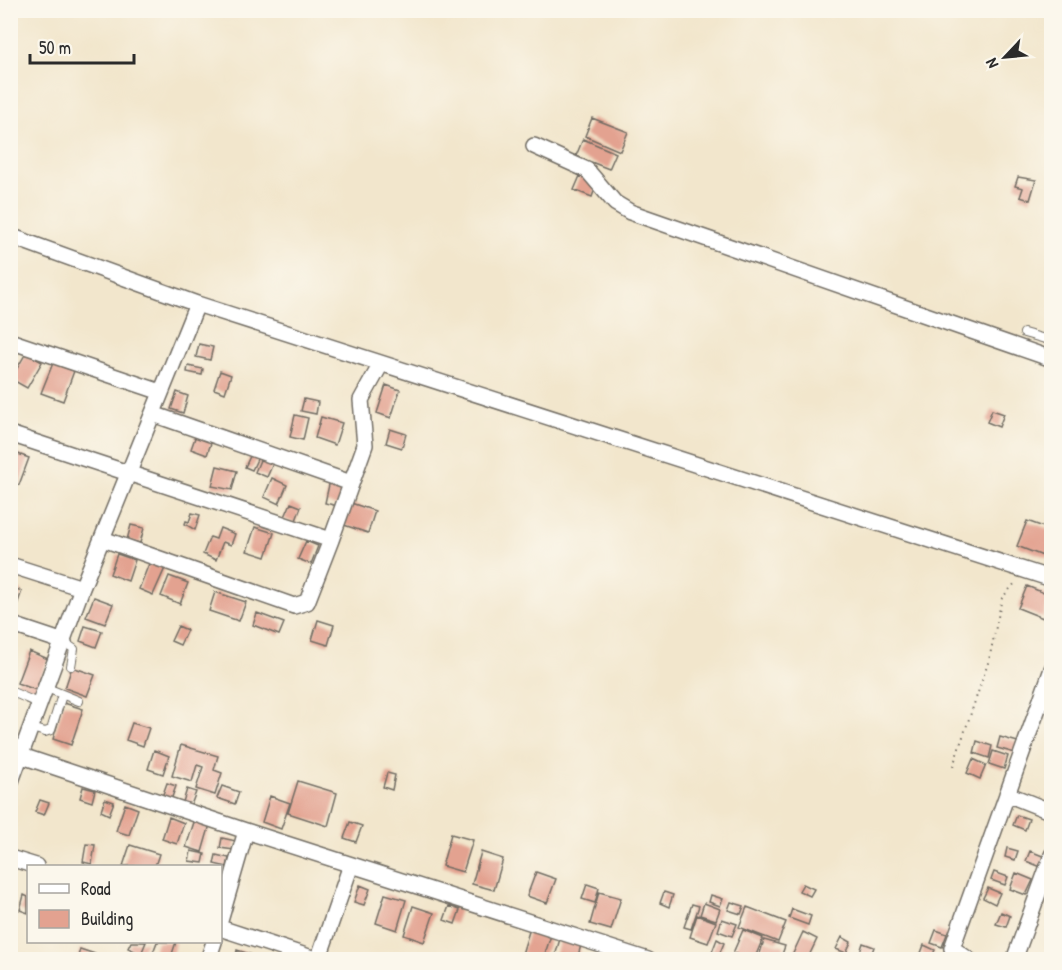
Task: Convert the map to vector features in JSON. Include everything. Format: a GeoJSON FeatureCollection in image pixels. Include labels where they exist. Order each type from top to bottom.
{"type":"FeatureCollection","features":[{"type":"Feature","properties":{"kind":"street"},"geometry":{"type":"LineString","coordinates":[[534,146],[587,170],[615,203],[630,212],[1052,359]]}},
{"type":"Feature","properties":{"kind":"street"},"geometry":{"type":"LineString","coordinates":[[10,237],[197,304],[1052,579]]}},
{"type":"Feature","properties":{"kind":"street"},"geometry":{"type":"LineString","coordinates":[[10,784],[16,754],[32,729],[82,588],[197,304]]}},
{"type":"Feature","properties":{"kind":"street"},"geometry":{"type":"LineString","coordinates":[[10,341],[162,392]]}},
{"type":"Feature","properties":{"kind":"street"},"geometry":{"type":"LineString","coordinates":[[103,539],[294,606],[307,602],[365,445],[359,406],[381,364]]}},
{"type":"Feature","properties":{"kind":"street"},"geometry":{"type":"LineString","coordinates":[[153,414],[351,483]]}},
{"type":"Feature","properties":{"kind":"street"},"geometry":{"type":"LineString","coordinates":[[10,434],[331,540]]}},
{"type":"Feature","properties":{"kind":"street"},"geometry":{"type":"LineString","coordinates":[[10,565],[82,588]]}},
{"type":"Feature","properties":{"kind":"street"},"geometry":{"type":"LineString","coordinates":[[10,624],[64,642]]}},
{"type":"Feature","properties":{"kind":"street"},"geometry":{"type":"LineString","coordinates":[[969,960],[951,954],[1052,669]]}},
{"type":"Feature","properties":{"kind":"street"},"geometry":{"type":"LineString","coordinates":[[16,754],[246,831],[648,960]]}},
{"type":"Feature","properties":{"kind":"street"},"geometry":{"type":"LineString","coordinates":[[1007,794],[1052,812]]}},
{"type":"Feature","properties":{"kind":"street"},"geometry":{"type":"LineString","coordinates":[[222,914],[246,831]]}},
{"type":"Feature","properties":{"kind":"street"},"geometry":{"type":"LineString","coordinates":[[1014,960],[1052,855]]}},
{"type":"Feature","properties":{"kind":"street"},"geometry":{"type":"LineString","coordinates":[[10,858],[30,865]]}},
{"type":"Feature","properties":{"kind":"street"},"geometry":{"type":"LineString","coordinates":[[222,929],[318,959],[351,865]]}},
{"type":"Feature","properties":{"kind":"street"},"geometry":{"type":"LineString","coordinates":[[208,960],[214,943]]}},
{"type":"Feature","properties":{"kind":"lane"},"geometry":{"type":"LineString","coordinates":[[1024,333],[1052,341]]}},
{"type":"Feature","properties":{"kind":"lane"},"geometry":{"type":"LineString","coordinates":[[64,642],[74,649],[71,666]]}},
{"type":"Feature","properties":{"kind":"lane"},"geometry":{"type":"LineString","coordinates":[[47,688],[79,701]]}},
{"type":"Feature","properties":{"kind":"lane"},"geometry":{"type":"LineString","coordinates":[[10,691],[41,705]]}},
{"type":"Feature","properties":{"kind":"lane"},"geometry":{"type":"LineString","coordinates":[[32,729],[45,732],[51,730],[62,695]]}},
{"type":"Feature","properties":{"kind":"path"},"geometry":{"type":"LineString","coordinates":[[953,765],[989,660],[1002,598],[1011,586],[1031,573]]}},
{"type":"Feature","properties":{"kind":"building"},"geometry":{"type":"Polygon","coordinates":[[[592,118],[628,132],[620,151],[585,136],[592,118]]]}},
{"type":"Feature","properties":{"kind":"building"},"geometry":{"type":"Polygon","coordinates":[[[583,139],[616,153],[609,169],[576,156],[583,139]]]}},
{"type":"Feature","properties":{"kind":"building"},"geometry":{"type":"Polygon","coordinates":[[[580,176],[597,183],[592,197],[574,190],[580,176]]]}},
{"type":"Feature","properties":{"kind":"building"},"geometry":{"type":"Polygon","coordinates":[[[1018,177],[1036,180],[1030,200],[1020,197],[1023,188],[1015,186],[1018,177]]]}},
{"type":"Feature","properties":{"kind":"building"},"geometry":{"type":"Polygon","coordinates":[[[199,344],[213,347],[210,360],[196,357],[199,344]]]}},
{"type":"Feature","properties":{"kind":"building"},"geometry":{"type":"Polygon","coordinates":[[[26,353],[42,362],[27,388],[11,379],[26,353]]]}},
{"type":"Feature","properties":{"kind":"building"},"geometry":{"type":"Polygon","coordinates":[[[53,363],[74,371],[63,401],[41,393],[53,363]]]}},
{"type":"Feature","properties":{"kind":"building"},"geometry":{"type":"Polygon","coordinates":[[[188,366],[203,369],[202,375],[187,372],[188,366]]]}},
{"type":"Feature","properties":{"kind":"building"},"geometry":{"type":"Polygon","coordinates":[[[220,371],[231,375],[225,393],[214,389],[220,371]]]}},
{"type":"Feature","properties":{"kind":"building"},"geometry":{"type":"Polygon","coordinates":[[[386,385],[400,390],[391,418],[377,413],[386,385]]]}},
{"type":"Feature","properties":{"kind":"building"},"geometry":{"type":"Polygon","coordinates":[[[177,392],[188,396],[183,413],[171,409],[177,392]]]}},
{"type":"Feature","properties":{"kind":"building"},"geometry":{"type":"Polygon","coordinates":[[[304,399],[318,402],[316,414],[301,411],[304,399]]]}},
{"type":"Feature","properties":{"kind":"building"},"geometry":{"type":"Polygon","coordinates":[[[992,410],[1004,414],[999,427],[987,422],[992,410]]]}},
{"type":"Feature","properties":{"kind":"building"},"geometry":{"type":"Polygon","coordinates":[[[295,415],[308,418],[303,440],[290,437],[295,415]]]}},
{"type":"Feature","properties":{"kind":"building"},"geometry":{"type":"Polygon","coordinates":[[[321,417],[342,423],[335,445],[315,438],[321,417]]]}},
{"type":"Feature","properties":{"kind":"building"},"geometry":{"type":"Polygon","coordinates":[[[390,429],[406,434],[402,448],[386,443],[390,429]]]}},
{"type":"Feature","properties":{"kind":"building"},"geometry":{"type":"Polygon","coordinates":[[[197,432],[213,437],[207,455],[191,449],[197,432]]]}},
{"type":"Feature","properties":{"kind":"building"},"geometry":{"type":"Polygon","coordinates":[[[10,451],[29,458],[19,485],[10,481],[10,451]]]}},
{"type":"Feature","properties":{"kind":"building"},"geometry":{"type":"Polygon","coordinates":[[[252,452],[259,455],[252,470],[245,467],[252,452]]]}},
{"type":"Feature","properties":{"kind":"building"},"geometry":{"type":"Polygon","coordinates":[[[263,453],[275,459],[267,477],[255,472],[263,453]]]}},
{"type":"Feature","properties":{"kind":"building"},"geometry":{"type":"Polygon","coordinates":[[[217,466],[237,471],[232,490],[212,486],[217,466]]]}},
{"type":"Feature","properties":{"kind":"building"},"geometry":{"type":"Polygon","coordinates":[[[272,478],[287,485],[279,504],[264,497],[272,478]]]}},
{"type":"Feature","properties":{"kind":"building"},"geometry":{"type":"Polygon","coordinates":[[[330,480],[338,481],[337,486],[342,488],[338,506],[325,503],[330,480]]]}},
{"type":"Feature","properties":{"kind":"building"},"geometry":{"type":"Polygon","coordinates":[[[291,503],[301,507],[295,523],[284,519],[291,503]]]}},
{"type":"Feature","properties":{"kind":"building"},"geometry":{"type":"Polygon","coordinates":[[[351,503],[375,511],[368,533],[344,525],[351,503]]]}},
{"type":"Feature","properties":{"kind":"building"},"geometry":{"type":"Polygon","coordinates":[[[192,513],[200,515],[195,530],[185,524],[186,521],[189,522],[192,513]]]}},
{"type":"Feature","properties":{"kind":"building"},"geometry":{"type":"Polygon","coordinates":[[[1027,521],[1052,530],[1052,550],[1048,558],[1017,546],[1027,521]]]}},
{"type":"Feature","properties":{"kind":"building"},"geometry":{"type":"Polygon","coordinates":[[[131,525],[144,528],[140,543],[127,540],[131,525]]]}},
{"type":"Feature","properties":{"kind":"building"},"geometry":{"type":"Polygon","coordinates":[[[255,527],[274,533],[266,557],[247,551],[255,527]]]}},
{"type":"Feature","properties":{"kind":"building"},"geometry":{"type":"Polygon","coordinates":[[[220,528],[235,534],[231,545],[223,542],[216,560],[203,554],[210,537],[216,539],[220,528]]]}},
{"type":"Feature","properties":{"kind":"building"},"geometry":{"type":"Polygon","coordinates":[[[306,541],[318,546],[311,564],[298,559],[306,541]]]}},
{"type":"Feature","properties":{"kind":"building"},"geometry":{"type":"Polygon","coordinates":[[[117,554],[135,560],[128,581],[110,574],[117,554]]]}},
{"type":"Feature","properties":{"kind":"building"},"geometry":{"type":"Polygon","coordinates":[[[150,561],[165,568],[153,595],[139,589],[150,561]]]}},
{"type":"Feature","properties":{"kind":"building"},"geometry":{"type":"Polygon","coordinates":[[[169,576],[188,583],[180,604],[161,596],[169,576]]]}},
{"type":"Feature","properties":{"kind":"building"},"geometry":{"type":"Polygon","coordinates":[[[1027,586],[1051,596],[1043,618],[1018,608],[1027,586]]]}},
{"type":"Feature","properties":{"kind":"building"},"geometry":{"type":"Polygon","coordinates":[[[10,587],[22,591],[13,616],[10,615],[10,587]]]}},
{"type":"Feature","properties":{"kind":"building"},"geometry":{"type":"Polygon","coordinates":[[[215,592],[246,602],[239,621],[209,611],[215,592]]]}},
{"type":"Feature","properties":{"kind":"building"},"geometry":{"type":"Polygon","coordinates":[[[94,597],[113,604],[105,624],[86,617],[94,597]]]}},
{"type":"Feature","properties":{"kind":"building"},"geometry":{"type":"Polygon","coordinates":[[[257,613],[284,623],[279,635],[253,625],[257,613]]]}},
{"type":"Feature","properties":{"kind":"building"},"geometry":{"type":"Polygon","coordinates":[[[318,620],[334,625],[328,645],[312,640],[318,620]]]}},
{"type":"Feature","properties":{"kind":"building"},"geometry":{"type":"Polygon","coordinates":[[[85,626],[102,631],[96,647],[80,641],[85,626]]]}},
{"type":"Feature","properties":{"kind":"building"},"geometry":{"type":"Polygon","coordinates":[[[178,626],[187,630],[180,645],[171,641],[178,626]]]}},
{"type":"Feature","properties":{"kind":"building"},"geometry":{"type":"Polygon","coordinates":[[[29,651],[48,659],[36,690],[17,683],[29,651]]]}},
{"type":"Feature","properties":{"kind":"building"},"geometry":{"type":"Polygon","coordinates":[[[72,667],[95,675],[87,696],[65,688],[72,667]]]}},
{"type":"Feature","properties":{"kind":"building"},"geometry":{"type":"Polygon","coordinates":[[[64,703],[83,709],[71,745],[53,739],[64,703]]]}},
{"type":"Feature","properties":{"kind":"building"},"geometry":{"type":"Polygon","coordinates":[[[132,723],[149,728],[143,746],[126,740],[132,723]]]}},
{"type":"Feature","properties":{"kind":"building"},"geometry":{"type":"Polygon","coordinates":[[[1000,737],[1018,742],[1015,753],[997,748],[1000,737]]]}},
{"type":"Feature","properties":{"kind":"building"},"geometry":{"type":"Polygon","coordinates":[[[977,741],[992,746],[989,758],[974,753],[977,741]]]}},
{"type":"Feature","properties":{"kind":"building"},"geometry":{"type":"Polygon","coordinates":[[[181,745],[218,756],[214,770],[222,773],[215,795],[196,789],[203,767],[197,765],[192,782],[172,776],[181,745]]]}},
{"type":"Feature","properties":{"kind":"building"},"geometry":{"type":"Polygon","coordinates":[[[154,750],[169,756],[163,774],[148,769],[154,750]]]}},
{"type":"Feature","properties":{"kind":"building"},"geometry":{"type":"Polygon","coordinates":[[[993,751],[1008,756],[1004,769],[989,764],[993,751]]]}},
{"type":"Feature","properties":{"kind":"building"},"geometry":{"type":"Polygon","coordinates":[[[973,759],[986,765],[980,779],[967,773],[973,759]]]}},
{"type":"Feature","properties":{"kind":"building"},"geometry":{"type":"Polygon","coordinates":[[[387,773],[395,775],[392,790],[383,787],[387,773]]]}},
{"type":"Feature","properties":{"kind":"building"},"geometry":{"type":"Polygon","coordinates":[[[298,781],[337,793],[328,826],[288,813],[298,781]]]}},
{"type":"Feature","properties":{"kind":"building"},"geometry":{"type":"Polygon","coordinates":[[[167,783],[176,786],[171,800],[162,797],[167,783]]]}},
{"type":"Feature","properties":{"kind":"building"},"geometry":{"type":"Polygon","coordinates":[[[222,786],[239,792],[235,804],[217,798],[222,786]]]}},
{"type":"Feature","properties":{"kind":"building"},"geometry":{"type":"Polygon","coordinates":[[[83,787],[95,790],[92,802],[80,798],[83,787]]]}},
{"type":"Feature","properties":{"kind":"building"},"geometry":{"type":"Polygon","coordinates":[[[187,789],[196,792],[191,805],[183,802],[187,789]]]}},
{"type":"Feature","properties":{"kind":"building"},"geometry":{"type":"Polygon","coordinates":[[[270,796],[290,803],[281,829],[262,822],[270,796]]]}},
{"type":"Feature","properties":{"kind":"building"},"geometry":{"type":"Polygon","coordinates":[[[105,799],[114,802],[109,815],[101,811],[105,799]]]}},
{"type":"Feature","properties":{"kind":"building"},"geometry":{"type":"Polygon","coordinates":[[[40,800],[49,803],[44,815],[35,812],[40,800]]]}},
{"type":"Feature","properties":{"kind":"building"},"geometry":{"type":"Polygon","coordinates":[[[125,804],[138,809],[129,835],[116,831],[125,804]]]}},
{"type":"Feature","properties":{"kind":"building"},"geometry":{"type":"Polygon","coordinates":[[[1017,815],[1029,819],[1025,830],[1013,825],[1017,815]]]}},
{"type":"Feature","properties":{"kind":"building"},"geometry":{"type":"Polygon","coordinates":[[[196,816],[211,821],[202,852],[186,847],[196,816]]]}},
{"type":"Feature","properties":{"kind":"building"},"geometry":{"type":"Polygon","coordinates":[[[169,817],[184,823],[177,844],[162,839],[169,817]]]}},
{"type":"Feature","properties":{"kind":"building"},"geometry":{"type":"Polygon","coordinates":[[[350,822],[362,826],[356,842],[344,838],[350,822]]]}},
{"type":"Feature","properties":{"kind":"building"},"geometry":{"type":"Polygon","coordinates":[[[451,834],[473,840],[463,872],[442,866],[451,834]]]}},
{"type":"Feature","properties":{"kind":"building"},"geometry":{"type":"Polygon","coordinates":[[[222,838],[236,841],[234,850],[220,848],[222,838]]]}},
{"type":"Feature","properties":{"kind":"building"},"geometry":{"type":"Polygon","coordinates":[[[86,844],[95,845],[92,864],[83,862],[86,844]]]}},
{"type":"Feature","properties":{"kind":"building"},"geometry":{"type":"Polygon","coordinates":[[[130,845],[159,854],[155,865],[123,865],[130,845]]]}},
{"type":"Feature","properties":{"kind":"building"},"geometry":{"type":"Polygon","coordinates":[[[1007,848],[1018,851],[1015,860],[1005,857],[1007,848]]]}},
{"type":"Feature","properties":{"kind":"building"},"geometry":{"type":"Polygon","coordinates":[[[191,851],[205,854],[203,863],[189,861],[191,851]]]}},
{"type":"Feature","properties":{"kind":"building"},"geometry":{"type":"Polygon","coordinates":[[[1030,851],[1045,857],[1041,867],[1026,861],[1030,851]]]}},
{"type":"Feature","properties":{"kind":"building"},"geometry":{"type":"Polygon","coordinates":[[[481,852],[503,859],[494,890],[472,884],[481,852]]]}},
{"type":"Feature","properties":{"kind":"building"},"geometry":{"type":"Polygon","coordinates":[[[216,855],[229,858],[227,867],[214,864],[216,855]]]}},
{"type":"Feature","properties":{"kind":"building"},"geometry":{"type":"Polygon","coordinates":[[[536,872],[556,879],[547,903],[527,896],[536,872]]]}},
{"type":"Feature","properties":{"kind":"building"},"geometry":{"type":"Polygon","coordinates":[[[994,872],[1008,877],[1005,885],[991,880],[994,872]]]}},
{"type":"Feature","properties":{"kind":"building"},"geometry":{"type":"Polygon","coordinates":[[[1016,873],[1033,880],[1026,895],[1010,889],[1016,873]]]}},
{"type":"Feature","properties":{"kind":"building"},"geometry":{"type":"Polygon","coordinates":[[[587,884],[599,888],[595,903],[582,899],[587,884]]]}},
{"type":"Feature","properties":{"kind":"building"},"geometry":{"type":"Polygon","coordinates":[[[803,884],[814,889],[810,896],[799,891],[803,884]]]}},
{"type":"Feature","properties":{"kind":"building"},"geometry":{"type":"Polygon","coordinates":[[[360,885],[370,889],[364,905],[354,902],[360,885]]]}},
{"type":"Feature","properties":{"kind":"building"},"geometry":{"type":"Polygon","coordinates":[[[988,888],[1000,893],[995,904],[983,898],[988,888]]]}},
{"type":"Feature","properties":{"kind":"building"},"geometry":{"type":"Polygon","coordinates":[[[599,892],[621,898],[611,930],[590,924],[599,892]]]}},
{"type":"Feature","properties":{"kind":"building"},"geometry":{"type":"Polygon","coordinates":[[[664,892],[673,895],[669,907],[660,903],[664,892]]]}},
{"type":"Feature","properties":{"kind":"building"},"geometry":{"type":"Polygon","coordinates":[[[385,894],[406,900],[397,930],[376,923],[385,894]]]}},
{"type":"Feature","properties":{"kind":"building"},"geometry":{"type":"Polygon","coordinates":[[[24,895],[27,896],[27,913],[20,910],[24,895]]]}},
{"type":"Feature","properties":{"kind":"building"},"geometry":{"type":"Polygon","coordinates":[[[711,895],[723,899],[720,906],[709,902],[711,895]]]}},
{"type":"Feature","properties":{"kind":"building"},"geometry":{"type":"Polygon","coordinates":[[[731,902],[744,906],[741,914],[728,910],[731,902]]]}},
{"type":"Feature","properties":{"kind":"building"},"geometry":{"type":"Polygon","coordinates":[[[704,903],[720,909],[716,920],[700,915],[704,903]]]}},
{"type":"Feature","properties":{"kind":"building"},"geometry":{"type":"Polygon","coordinates":[[[692,904],[699,906],[691,929],[684,927],[692,904]]]}},
{"type":"Feature","properties":{"kind":"building"},"geometry":{"type":"Polygon","coordinates":[[[413,906],[434,913],[424,942],[404,935],[413,906]]]}},
{"type":"Feature","properties":{"kind":"building"},"geometry":{"type":"Polygon","coordinates":[[[449,906],[460,910],[455,924],[444,920],[449,906]]]}},
{"type":"Feature","properties":{"kind":"building"},"geometry":{"type":"Polygon","coordinates":[[[747,907],[786,922],[778,942],[739,927],[747,907]]]}},
{"type":"Feature","properties":{"kind":"building"},"geometry":{"type":"Polygon","coordinates":[[[792,909],[811,916],[808,925],[789,918],[792,909]]]}},
{"type":"Feature","properties":{"kind":"building"},"geometry":{"type":"Polygon","coordinates":[[[1001,912],[1010,916],[1006,927],[996,924],[1001,912]]]}},
{"type":"Feature","properties":{"kind":"building"},"geometry":{"type":"Polygon","coordinates":[[[697,915],[716,922],[708,943],[690,937],[697,915]]]}},
{"type":"Feature","properties":{"kind":"building"},"geometry":{"type":"Polygon","coordinates":[[[722,919],[737,924],[732,936],[718,931],[722,919]]]}},
{"type":"Feature","properties":{"kind":"building"},"geometry":{"type":"Polygon","coordinates":[[[531,925],[552,932],[543,960],[522,954],[531,925]]]}},
{"type":"Feature","properties":{"kind":"building"},"geometry":{"type":"Polygon","coordinates":[[[743,930],[763,938],[754,960],[733,953],[743,930]]]}},
{"type":"Feature","properties":{"kind":"building"},"geometry":{"type":"Polygon","coordinates":[[[936,930],[947,934],[942,947],[931,943],[936,930]]]}},
{"type":"Feature","properties":{"kind":"building"},"geometry":{"type":"Polygon","coordinates":[[[803,932],[817,939],[807,960],[790,960],[803,932]]]}},
{"type":"Feature","properties":{"kind":"building"},"geometry":{"type":"Polygon","coordinates":[[[561,935],[582,941],[577,960],[554,960],[561,935]]]}},
{"type":"Feature","properties":{"kind":"building"},"geometry":{"type":"Polygon","coordinates":[[[842,937],[851,942],[846,953],[836,949],[842,937]]]}},
{"type":"Feature","properties":{"kind":"building"},"geometry":{"type":"Polygon","coordinates":[[[717,939],[724,943],[719,955],[712,952],[717,939]]]}},
{"type":"Feature","properties":{"kind":"building"},"geometry":{"type":"Polygon","coordinates":[[[764,940],[785,946],[780,960],[758,960],[764,940]]]}},
{"type":"Feature","properties":{"kind":"building"},"geometry":{"type":"Polygon","coordinates":[[[130,943],[146,943],[141,954],[128,948],[130,943]]]}},
{"type":"Feature","properties":{"kind":"building"},"geometry":{"type":"Polygon","coordinates":[[[157,943],[176,943],[170,960],[150,960],[157,943]]]}},
{"type":"Feature","properties":{"kind":"building"},"geometry":{"type":"Polygon","coordinates":[[[863,943],[874,947],[871,955],[860,952],[863,943]]]}},
{"type":"Feature","properties":{"kind":"building"},"geometry":{"type":"Polygon","coordinates":[[[924,945],[935,950],[931,958],[921,953],[924,945]]]}},
{"type":"Feature","properties":{"kind":"building"},"geometry":{"type":"Polygon","coordinates":[[[80,949],[95,954],[93,960],[77,960],[80,949]]]}},
{"type":"Feature","properties":{"kind":"building"},"geometry":{"type":"Polygon","coordinates":[[[237,950],[265,959],[265,960],[235,960],[237,950]]]}}]}
